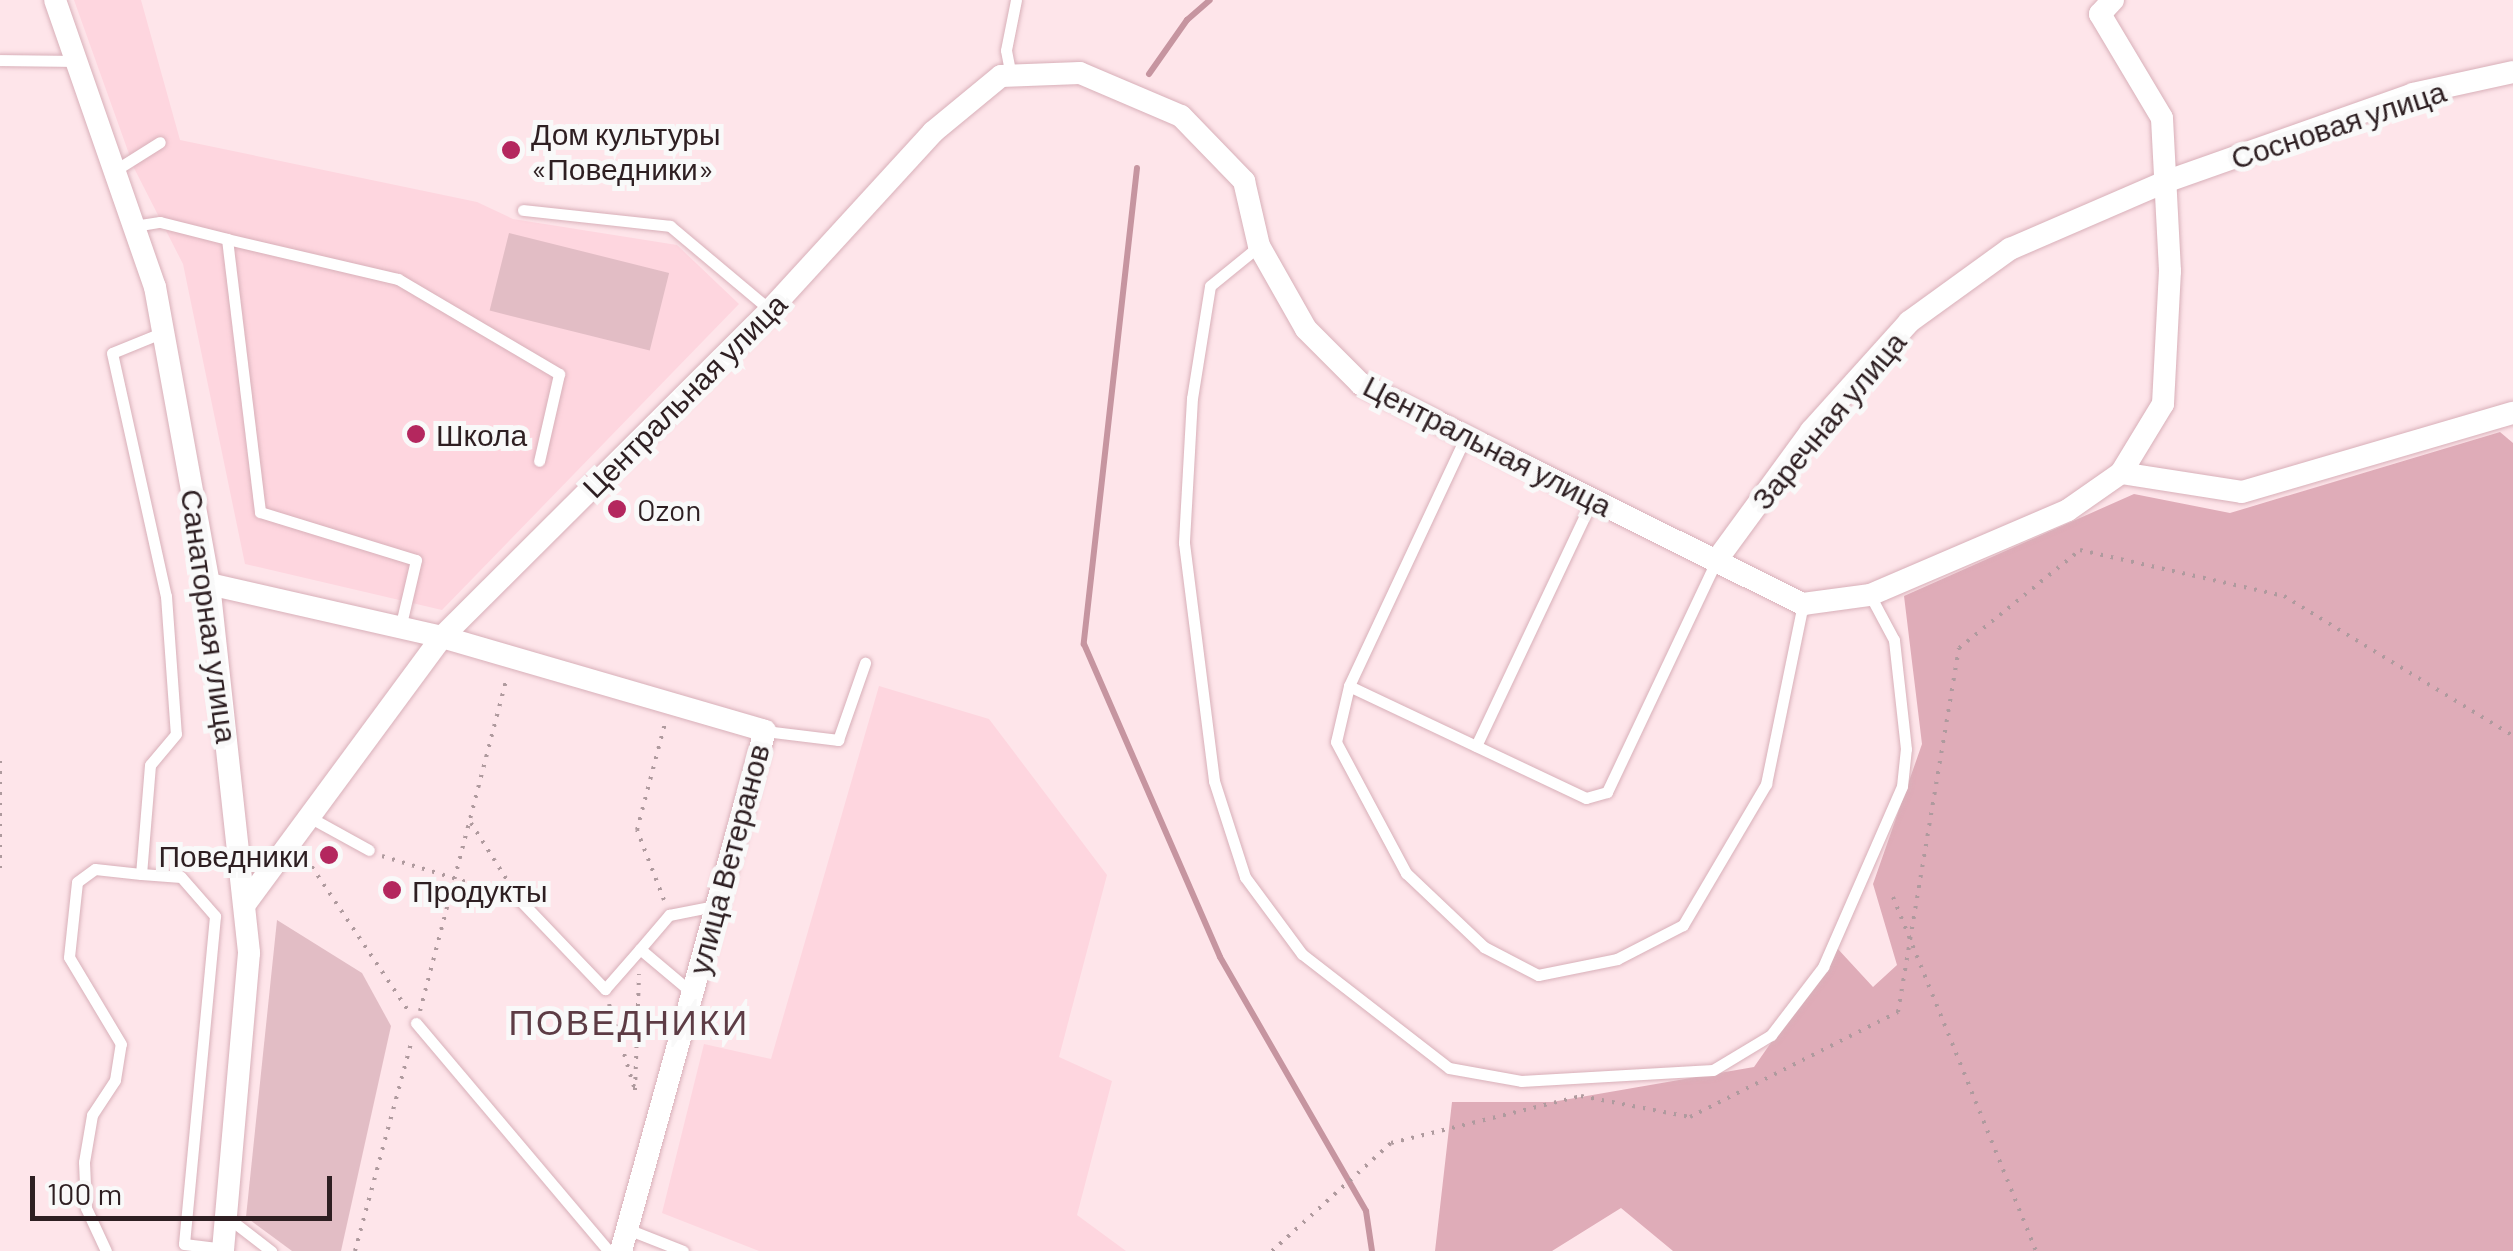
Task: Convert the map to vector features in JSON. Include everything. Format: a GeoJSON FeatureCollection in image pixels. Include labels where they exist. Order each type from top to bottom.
{"type":"FeatureCollection","features":[{"type":"Feature","properties":{"kind":"street","name":"Санаторная улица"},"geometry":{"type":"LineString","coordinates":[[54,0],[134,226],[166,331],[209,584],[245,904],[249,976],[223,1250]]}},
{"type":"Feature","properties":{"kind":"street"},"geometry":{"type":"LineString","coordinates":[[1803,604],[1870,595],[2068,510],[2121,473],[2163,404],[2170,271],[2162,118],[2100,4]]}},
{"type":"Feature","properties":{"kind":"street","name":"Сосновая улица"},"geometry":{"type":"LineString","coordinates":[[2165,182],[2413,94],[2513,72]]}},
{"type":"Feature","properties":{"kind":"street","name":"Центральная улица"},"geometry":{"type":"LineString","coordinates":[[245,904],[442,637],[770,310],[933,132],[1001,76],[1080,74],[1181,116],[1244,181],[1258,246],[1306,328],[1361,384],[1803,604]]}},
{"type":"Feature","properties":{"kind":"street","name":"Заречная улица"},"geometry":{"type":"LineString","coordinates":[[1716,561],[1811,431],[1909,322],[2010,250],[2165,182]]}},
{"type":"Feature","properties":{"kind":"street"},"geometry":{"type":"LineString","coordinates":[[2121,473],[2242,492],[2513,413]]}},
{"type":"Feature","properties":{"kind":"street","name":"улица Ветеранов"},"geometry":{"type":"LineString","coordinates":[[209,584],[442,637],[764,732],[624,1240]]}},
{"type":"Feature","properties":{"kind":"lane"},"geometry":{"type":"LineString","coordinates":[[1010,76],[1006,50],[1016,0]]}},
{"type":"Feature","properties":{"kind":"lane"},"geometry":{"type":"LineString","coordinates":[[0,60],[73,62]]}},
{"type":"Feature","properties":{"kind":"lane"},"geometry":{"type":"LineString","coordinates":[[114,171],[160,142]]}},
{"type":"Feature","properties":{"kind":"lane"},"geometry":{"type":"LineString","coordinates":[[523,210],[670,226],[770,310]]}},
{"type":"Feature","properties":{"kind":"lane"},"geometry":{"type":"LineString","coordinates":[[134,226],[160,222],[398,278],[559,374],[539,461]]}},
{"type":"Feature","properties":{"kind":"lane"},"geometry":{"type":"LineString","coordinates":[[227,238],[260,512],[416,560],[400,628]]}},
{"type":"Feature","properties":{"kind":"lane"},"geometry":{"type":"LineString","coordinates":[[1258,246],[1210,286],[1192,398],[1184,543],[1214,781],[1245,877],[1302,954],[1449,1068],[1521,1081],[1713,1070],[1771,1035],[1823,967],[1902,786],[1906,749],[1894,640],[1870,595]]}},
{"type":"Feature","properties":{"kind":"lane"},"geometry":{"type":"LineString","coordinates":[[140,874],[150,765],[176,734],[166,596],[112,354],[166,331]]}},
{"type":"Feature","properties":{"kind":"lane"},"geometry":{"type":"LineString","coordinates":[[1466,436],[1349,686],[1336,742],[1406,873],[1484,947],[1538,975],[1618,958],[1683,925],[1766,784],[1803,604]]}},
{"type":"Feature","properties":{"kind":"lane"},"geometry":{"type":"LineString","coordinates":[[1476,746],[1593,499]]}},
{"type":"Feature","properties":{"kind":"lane"},"geometry":{"type":"LineString","coordinates":[[1349,686],[1586,798],[1608,792],[1716,561]]}},
{"type":"Feature","properties":{"kind":"lane"},"geometry":{"type":"LineString","coordinates":[[764,732],[838,740],[865,663]]}},
{"type":"Feature","properties":{"kind":"lane"},"geometry":{"type":"LineString","coordinates":[[311,818],[369,850]]}},
{"type":"Feature","properties":{"kind":"lane"},"geometry":{"type":"LineString","coordinates":[[106,1251],[86,1208],[84,1162],[92,1116],[116,1080],[122,1044],[70,956],[77,882],[95,869],[182,878],[215,916],[184,1244]]}},
{"type":"Feature","properties":{"kind":"lane"},"geometry":{"type":"LineString","coordinates":[[516,896],[605,990],[669,915],[715,906]]}},
{"type":"Feature","properties":{"kind":"lane"},"geometry":{"type":"LineString","coordinates":[[215,916],[245,904]]}},
{"type":"Feature","properties":{"kind":"lane"},"geometry":{"type":"LineString","coordinates":[[640,949],[691,992]]}},
{"type":"Feature","properties":{"kind":"lane"},"geometry":{"type":"LineString","coordinates":[[416,1023],[609,1251]]}},
{"type":"Feature","properties":{"kind":"lane"},"geometry":{"type":"LineString","coordinates":[[226,1216],[272,1251]]}},
{"type":"Feature","properties":{"kind":"lane"},"geometry":{"type":"LineString","coordinates":[[624,1240],[683,1251]]}},
{"type":"Feature","properties":{"kind":"lane"},"geometry":{"type":"LineString","coordinates":[[172,1251],[184,1244],[223,1250]]}},
{"type":"Feature","properties":{"kind":"path"},"geometry":{"type":"LineString","coordinates":[[1272,1251],[1391,1143],[1582,1096],[1690,1117],[1898,1012],[1959,648],[2080,550],[2284,596],[2513,736]]}},
{"type":"Feature","properties":{"kind":"path"},"geometry":{"type":"LineString","coordinates":[[354,1251],[457,882],[507,678]]}},
{"type":"Feature","properties":{"kind":"path"},"geometry":{"type":"LineString","coordinates":[[669,915],[638,830],[670,704]]}},
{"type":"Feature","properties":{"kind":"path"},"geometry":{"type":"LineString","coordinates":[[0,761],[0,876]]}},
{"type":"Feature","properties":{"kind":"path"},"geometry":{"type":"LineString","coordinates":[[471,822],[516,896]]}},
{"type":"Feature","properties":{"kind":"path"},"geometry":{"type":"LineString","coordinates":[[293,843],[416,1023]]}},
{"type":"Feature","properties":{"kind":"path"},"geometry":{"type":"LineString","coordinates":[[369,850],[457,882],[516,896]]}},
{"type":"Feature","properties":{"kind":"path"},"geometry":{"type":"LineString","coordinates":[[1893,897],[2036,1251]]}},
{"type":"Feature","properties":{"kind":"path"},"geometry":{"type":"LineString","coordinates":[[605,990],[635,1090],[640,949]]}},
{"type":"Feature","properties":{"kind":"shaded area","name":"Школа"},"geometry":{"type":"Polygon","coordinates":[[[74,0],[141,0],[180,140],[477,202],[513,219],[677,245],[739,304],[442,610],[245,564],[183,264],[134,168],[74,0]]]}},
{"type":"Feature","properties":{"kind":"shaded area"},"geometry":{"type":"Polygon","coordinates":[[[509,233],[669,273],[650,351],[490,311],[509,233]]]}},
{"type":"Feature","properties":{"kind":"shaded area"},"geometry":{"type":"Polygon","coordinates":[[[2500,432],[2513,443],[2513,1251],[1673,1251],[1621,1208],[1552,1251],[1435,1251],[1452,1102],[1552,1102],[1754,1067],[1837,948],[1873,987],[1897,965],[1873,884],[1922,744],[1904,596],[2134,494],[2230,513],[2500,432]]]}},
{"type":"Feature","properties":{"kind":"shaded area"},"geometry":{"type":"Polygon","coordinates":[[[879,686],[989,719],[1107,875],[1059,1057],[1112,1081],[1077,1215],[1126,1251],[759,1251],[662,1213],[704,1044],[771,1059],[879,686]]]}},
{"type":"Feature","properties":{"kind":"shaded area"},"geometry":{"type":"Polygon","coordinates":[[[277,920],[362,973],[391,1026],[341,1251],[292,1251],[246,1217],[277,920]]]}},
{"type":"Feature","properties":{"kind":"waterway"},"geometry":{"type":"LineString","coordinates":[[1149,74],[1187,20],[1210,0]]}},
{"type":"Feature","properties":{"kind":"waterway"},"geometry":{"type":"LineString","coordinates":[[1137,168],[1084,644],[1220,957],[1366,1211],[1372,1251]]}},
{"type":"Feature","properties":{"kind":"place","name":"Дом культуры «Поведники»"},"geometry":{"type":"Point","coordinates":[511,150]}},
{"type":"Feature","properties":{"kind":"place","name":"Школа"},"geometry":{"type":"Point","coordinates":[416,434]}},
{"type":"Feature","properties":{"kind":"place","name":"Ozon"},"geometry":{"type":"Point","coordinates":[617,509]}},
{"type":"Feature","properties":{"kind":"place","name":"Поведники"},"geometry":{"type":"Point","coordinates":[329,855]}},
{"type":"Feature","properties":{"kind":"place","name":"Продукты"},"geometry":{"type":"Point","coordinates":[392,890]}},
{"type":"Feature","properties":{"kind":"district","name":"ПОВЕДНИКИ"},"geometry":{"type":"Point","coordinates":[629,1021]}}]}
